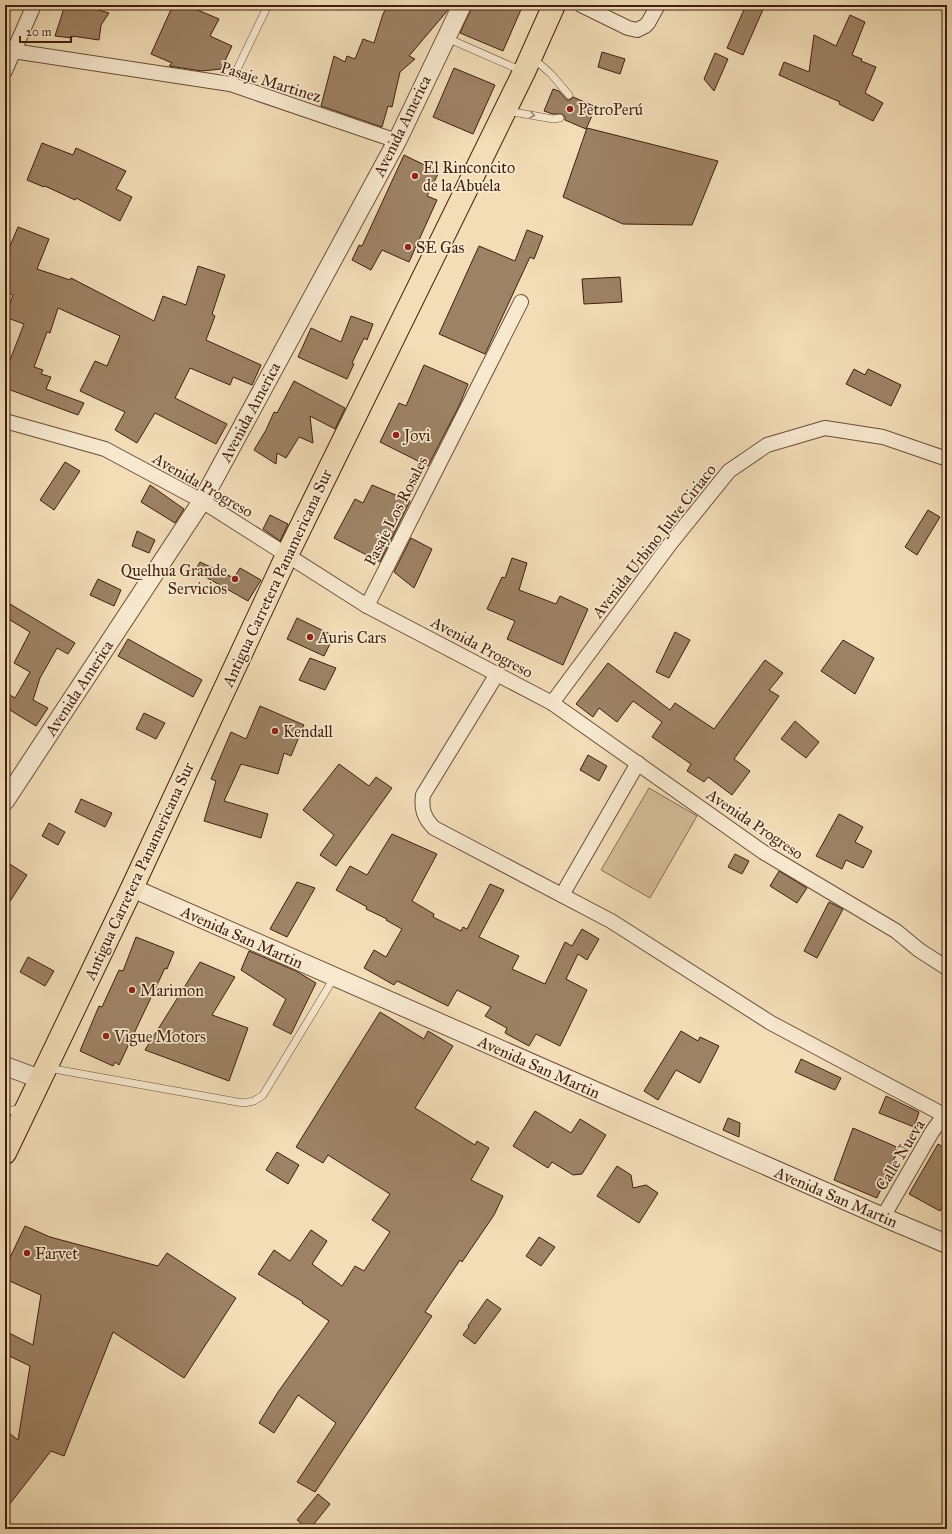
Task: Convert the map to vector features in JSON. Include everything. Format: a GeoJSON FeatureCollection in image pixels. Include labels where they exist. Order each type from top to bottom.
{"type":"FeatureCollection","features":[{"type":"Feature","properties":{"kind":"highway","name":"Antigua Carretera Panamericana Sur"},"geometry":{"type":"LineString","coordinates":[[5,1153],[42,1073],[132,888],[287,555],[505,110],[554,5]]}},
{"type":"Feature","properties":{"kind":"street"},"geometry":{"type":"LineString","coordinates":[[5,71],[34,5]]}},
{"type":"Feature","properties":{"kind":"street","name":"Avenida America"},"geometry":{"type":"LineString","coordinates":[[5,800],[202,501],[396,141],[462,5]]}},
{"type":"Feature","properties":{"kind":"street"},"geometry":{"type":"LineString","coordinates":[[581,5],[628,28],[637,30],[648,23],[658,5]]}},
{"type":"Feature","properties":{"kind":"street","name":"Pasaje Martinez"},"geometry":{"type":"LineString","coordinates":[[14,51],[230,84],[396,141]]}},
{"type":"Feature","properties":{"kind":"street","name":"Pasaje Los Rosales"},"geometry":{"type":"LineString","coordinates":[[367,606],[520,302]]}},
{"type":"Feature","properties":{"kind":"street","name":"Avenida Progreso"},"geometry":{"type":"LineString","coordinates":[[5,421],[104,449],[202,501],[367,606],[552,703],[763,852],[896,931],[919,950],[947,968]]}},
{"type":"Feature","properties":{"kind":"street","name":"Avenida Urbino Julve Ciriaco"},"geometry":{"type":"LineString","coordinates":[[552,703],[670,544],[729,471],[767,445],[824,428],[883,437],[947,459]]}},
{"type":"Feature","properties":{"kind":"street"},"geometry":{"type":"LineString","coordinates":[[497,674],[423,795],[423,814],[427,822],[434,828],[611,921],[771,1023],[946,1113]]}},
{"type":"Feature","properties":{"kind":"street"},"geometry":{"type":"LineString","coordinates":[[562,895],[638,763]]}},
{"type":"Feature","properties":{"kind":"street","name":"Avenida San Martin"},"geometry":{"type":"LineString","coordinates":[[132,888],[883,1218],[947,1244]]}},
{"type":"Feature","properties":{"kind":"street"},"geometry":{"type":"LineString","coordinates":[[5,1066],[42,1073]]}},
{"type":"Feature","properties":{"kind":"street","name":"Calle Nueva"},"geometry":{"type":"LineString","coordinates":[[883,1218],[932,1132],[946,1113]]}},
{"type":"Feature","properties":{"kind":"lane"},"geometry":{"type":"LineString","coordinates":[[230,84],[268,5]]}},
{"type":"Feature","properties":{"kind":"lane"},"geometry":{"type":"LineString","coordinates":[[446,37],[527,64],[551,74],[569,95]]}},
{"type":"Feature","properties":{"kind":"lane"},"geometry":{"type":"LineString","coordinates":[[505,110],[554,119],[560,118]]}},
{"type":"Feature","properties":{"kind":"lane"},"geometry":{"type":"LineString","coordinates":[[42,1073],[243,1104],[254,1101],[263,1095],[334,978]]}},
{"type":"Feature","properties":{"kind":"lane"},"geometry":{"type":"LineString","coordinates":[[5,1112],[27,1107]]}},
{"type":"Feature","properties":{"kind":"shaded area"},"geometry":{"type":"Polygon","coordinates":[[[649,788],[697,816],[650,898],[601,870],[649,788]]]}},
{"type":"Feature","properties":{"kind":"building"},"geometry":{"type":"Polygon","coordinates":[[[65,5],[95,5],[95,9],[109,13],[101,25],[99,40],[72,36],[72,38],[55,36],[65,5]]]}},
{"type":"Feature","properties":{"kind":"building"},"geometry":{"type":"Polygon","coordinates":[[[173,5],[186,5],[219,19],[210,36],[232,46],[221,69],[202,71],[169,66],[172,63],[151,54],[173,5]]]}},
{"type":"Feature","properties":{"kind":"building"},"geometry":{"type":"Polygon","coordinates":[[[388,5],[450,5],[448,10],[409,56],[415,59],[400,72],[392,107],[388,106],[382,127],[321,106],[334,56],[345,62],[347,56],[355,59],[363,39],[374,43],[383,14],[388,5]]]}},
{"type":"Feature","properties":{"kind":"building"},"geometry":{"type":"Polygon","coordinates":[[[473,5],[523,5],[503,51],[460,33],[473,5]]]}},
{"type":"Feature","properties":{"kind":"building"},"geometry":{"type":"Polygon","coordinates":[[[746,5],[765,5],[743,55],[727,48],[746,5]]]}},
{"type":"Feature","properties":{"kind":"building"},"geometry":{"type":"Polygon","coordinates":[[[850,15],[865,22],[852,55],[862,59],[861,61],[876,67],[865,93],[883,103],[873,121],[839,104],[840,102],[779,75],[784,62],[809,72],[814,35],[836,46],[850,15]]]}},
{"type":"Feature","properties":{"kind":"building"},"geometry":{"type":"Polygon","coordinates":[[[602,52],[625,59],[620,74],[598,67],[602,52]]]}},
{"type":"Feature","properties":{"kind":"building"},"geometry":{"type":"Polygon","coordinates":[[[715,53],[728,59],[714,91],[704,79],[715,53]]]}},
{"type":"Feature","properties":{"kind":"building"},"geometry":{"type":"Polygon","coordinates":[[[454,68],[495,85],[473,134],[433,117],[454,68]]]}},
{"type":"Feature","properties":{"kind":"building","name":"PetroPerú"},"geometry":{"type":"Polygon","coordinates":[[[553,89],[559,91],[567,100],[570,100],[573,97],[596,107],[586,129],[565,120],[565,117],[562,114],[553,114],[544,111],[553,89]]]}},
{"type":"Feature","properties":{"kind":"building"},"geometry":{"type":"Polygon","coordinates":[[[587,128],[718,161],[692,225],[623,224],[563,197],[587,128]]]}},
{"type":"Feature","properties":{"kind":"building"},"geometry":{"type":"Polygon","coordinates":[[[42,143],[73,155],[76,148],[126,171],[116,189],[132,197],[120,221],[76,198],[75,200],[45,186],[44,187],[27,180],[42,143]]]}},
{"type":"Feature","properties":{"kind":"building"},"geometry":{"type":"Polygon","coordinates":[[[404,155],[439,172],[427,196],[437,200],[409,262],[382,250],[371,270],[352,260],[359,245],[362,246],[404,155]]]}},
{"type":"Feature","properties":{"kind":"building"},"geometry":{"type":"Polygon","coordinates":[[[18,227],[49,239],[37,269],[70,280],[71,278],[154,321],[163,296],[186,305],[198,266],[225,275],[212,314],[215,316],[206,340],[261,365],[252,385],[233,377],[230,385],[190,368],[175,398],[227,424],[216,444],[155,413],[137,443],[115,430],[125,412],[80,391],[95,361],[107,366],[120,336],[58,308],[50,333],[47,332],[34,367],[43,370],[41,374],[51,377],[46,389],[84,403],[78,415],[5,388],[5,358],[10,360],[24,324],[5,317],[13,295],[5,292],[5,258],[18,227]]]}},
{"type":"Feature","properties":{"kind":"building"},"geometry":{"type":"Polygon","coordinates":[[[527,230],[543,236],[534,259],[530,257],[485,354],[439,334],[479,246],[515,261],[527,230]]]}},
{"type":"Feature","properties":{"kind":"building"},"geometry":{"type":"Polygon","coordinates":[[[620,277],[622,302],[584,304],[582,279],[620,277]]]}},
{"type":"Feature","properties":{"kind":"building"},"geometry":{"type":"Polygon","coordinates":[[[351,316],[373,324],[367,340],[364,338],[352,363],[354,364],[347,379],[298,357],[311,328],[341,342],[351,316]]]}},
{"type":"Feature","properties":{"kind":"building"},"geometry":{"type":"Polygon","coordinates":[[[424,365],[468,384],[459,406],[428,466],[380,442],[399,403],[406,406],[424,365]]]}},
{"type":"Feature","properties":{"kind":"building"},"geometry":{"type":"Polygon","coordinates":[[[854,369],[865,375],[868,369],[901,385],[891,406],[846,384],[854,369]]]}},
{"type":"Feature","properties":{"kind":"building"},"geometry":{"type":"Polygon","coordinates":[[[294,381],[345,408],[335,429],[310,416],[313,443],[299,437],[286,458],[277,453],[276,464],[254,450],[266,430],[274,412],[277,413],[294,381]]]}},
{"type":"Feature","properties":{"kind":"building"},"geometry":{"type":"Polygon","coordinates":[[[65,462],[80,471],[54,510],[40,500],[65,462]]]}},
{"type":"Feature","properties":{"kind":"building"},"geometry":{"type":"Polygon","coordinates":[[[150,485],[184,509],[175,523],[141,502],[150,485]]]}},
{"type":"Feature","properties":{"kind":"building"},"geometry":{"type":"Polygon","coordinates":[[[372,485],[410,501],[380,562],[334,538],[355,499],[363,503],[372,485]]]}},
{"type":"Feature","properties":{"kind":"building"},"geometry":{"type":"Polygon","coordinates":[[[928,510],[940,517],[917,555],[905,547],[928,510]]]}},
{"type":"Feature","properties":{"kind":"building"},"geometry":{"type":"Polygon","coordinates":[[[270,515],[288,524],[280,541],[263,529],[270,515]]]}},
{"type":"Feature","properties":{"kind":"building"},"geometry":{"type":"Polygon","coordinates":[[[137,531],[155,540],[149,553],[132,546],[137,531]]]}},
{"type":"Feature","properties":{"kind":"building"},"geometry":{"type":"Polygon","coordinates":[[[411,538],[432,549],[414,588],[394,572],[411,538]]]}},
{"type":"Feature","properties":{"kind":"building"},"geometry":{"type":"Polygon","coordinates":[[[512,558],[527,563],[519,590],[556,604],[560,596],[588,609],[563,665],[507,639],[515,621],[487,609],[502,577],[505,578],[512,558]]]}},
{"type":"Feature","properties":{"kind":"building","name":"Quelhua Grande Servicios"},"geometry":{"type":"Polygon","coordinates":[[[200,562],[234,578],[240,568],[261,580],[248,601],[195,571],[200,562]]]}},
{"type":"Feature","properties":{"kind":"building"},"geometry":{"type":"Polygon","coordinates":[[[98,579],[121,590],[114,606],[90,595],[98,579]]]}},
{"type":"Feature","properties":{"kind":"building"},"geometry":{"type":"Polygon","coordinates":[[[5,601],[75,643],[68,654],[57,648],[40,678],[33,700],[48,708],[36,726],[5,707],[5,692],[15,698],[30,672],[14,663],[30,632],[5,617],[5,601]]]}},
{"type":"Feature","properties":{"kind":"building","name":"Auris Cars"},"geometry":{"type":"Polygon","coordinates":[[[297,618],[334,636],[324,656],[287,639],[297,618]]]}},
{"type":"Feature","properties":{"kind":"building"},"geometry":{"type":"Polygon","coordinates":[[[675,632],[690,640],[669,678],[656,672],[675,632]]]}},
{"type":"Feature","properties":{"kind":"building"},"geometry":{"type":"Polygon","coordinates":[[[128,639],[202,680],[193,697],[118,656],[128,639]]]}},
{"type":"Feature","properties":{"kind":"building"},"geometry":{"type":"Polygon","coordinates":[[[843,640],[874,658],[855,694],[821,671],[843,640]]]}},
{"type":"Feature","properties":{"kind":"building"},"geometry":{"type":"Polygon","coordinates":[[[310,658],[336,668],[325,690],[299,680],[310,658]]]}},
{"type":"Feature","properties":{"kind":"building"},"geometry":{"type":"Polygon","coordinates":[[[765,660],[783,673],[769,690],[779,696],[734,759],[750,771],[732,795],[708,777],[704,782],[687,771],[691,764],[652,737],[662,722],[633,701],[617,722],[599,708],[593,717],[576,704],[608,663],[670,710],[675,703],[714,729],[765,660]]]}},
{"type":"Feature","properties":{"kind":"building"},"geometry":{"type":"Polygon","coordinates":[[[260,706],[304,725],[291,756],[284,753],[278,774],[241,764],[224,801],[268,814],[261,838],[204,821],[216,781],[211,779],[231,732],[246,739],[260,706]]]}},
{"type":"Feature","properties":{"kind":"building"},"geometry":{"type":"Polygon","coordinates":[[[144,713],[165,723],[156,739],[136,729],[144,713]]]}},
{"type":"Feature","properties":{"kind":"building"},"geometry":{"type":"Polygon","coordinates":[[[795,721],[819,742],[806,758],[781,739],[795,721]]]}},
{"type":"Feature","properties":{"kind":"building"},"geometry":{"type":"Polygon","coordinates":[[[588,755],[607,766],[599,781],[580,770],[588,755]]]}},
{"type":"Feature","properties":{"kind":"building"},"geometry":{"type":"Polygon","coordinates":[[[339,764],[369,786],[376,777],[392,788],[336,866],[320,855],[334,835],[303,810],[339,764]]]}},
{"type":"Feature","properties":{"kind":"building"},"geometry":{"type":"Polygon","coordinates":[[[81,799],[112,813],[105,827],[75,812],[81,799]]]}},
{"type":"Feature","properties":{"kind":"building"},"geometry":{"type":"Polygon","coordinates":[[[839,814],[863,827],[855,842],[872,851],[863,868],[846,860],[842,869],[816,856],[839,814]]]}},
{"type":"Feature","properties":{"kind":"building"},"geometry":{"type":"Polygon","coordinates":[[[49,823],[65,832],[58,845],[42,836],[49,823]]]}},
{"type":"Feature","properties":{"kind":"building"},"geometry":{"type":"Polygon","coordinates":[[[392,834],[437,854],[412,901],[434,914],[433,917],[461,931],[463,927],[467,929],[490,884],[504,890],[479,937],[519,956],[512,969],[545,984],[565,942],[572,946],[582,929],[599,939],[587,960],[578,954],[566,979],[587,990],[560,1046],[536,1034],[529,1046],[505,1033],[507,1028],[485,1016],[491,1007],[457,990],[448,1006],[397,981],[394,985],[364,968],[374,950],[386,957],[402,929],[336,890],[350,866],[367,875],[392,834]]]}},
{"type":"Feature","properties":{"kind":"building"},"geometry":{"type":"Polygon","coordinates":[[[735,854],[749,861],[742,874],[728,867],[735,854]]]}},
{"type":"Feature","properties":{"kind":"building"},"geometry":{"type":"Polygon","coordinates":[[[5,861],[27,875],[5,909],[5,861]]]}},
{"type":"Feature","properties":{"kind":"building"},"geometry":{"type":"Polygon","coordinates":[[[779,871],[807,888],[797,903],[770,886],[779,871]]]}},
{"type":"Feature","properties":{"kind":"building"},"geometry":{"type":"Polygon","coordinates":[[[297,882],[315,888],[287,937],[270,929],[297,882]]]}},
{"type":"Feature","properties":{"kind":"building"},"geometry":{"type":"Polygon","coordinates":[[[829,902],[843,909],[817,958],[804,951],[829,902]]]}},
{"type":"Feature","properties":{"kind":"building"},"geometry":{"type":"Polygon","coordinates":[[[136,937],[174,952],[119,1065],[115,1062],[113,1066],[80,1051],[99,1006],[102,1007],[119,970],[123,971],[136,937]]]}},
{"type":"Feature","properties":{"kind":"building"},"geometry":{"type":"Polygon","coordinates":[[[249,951],[296,971],[316,983],[291,1034],[273,1025],[286,999],[241,970],[249,951]]]}},
{"type":"Feature","properties":{"kind":"building"},"geometry":{"type":"Polygon","coordinates":[[[28,957],[54,971],[45,986],[20,972],[28,957]]]}},
{"type":"Feature","properties":{"kind":"building"},"geometry":{"type":"Polygon","coordinates":[[[200,962],[235,977],[212,1015],[248,1028],[229,1081],[145,1050],[200,962]]]}},
{"type":"Feature","properties":{"kind":"building"},"geometry":{"type":"Polygon","coordinates":[[[380,1012],[424,1039],[428,1031],[453,1046],[415,1108],[475,1145],[477,1141],[489,1148],[471,1180],[503,1196],[494,1215],[462,1262],[460,1260],[425,1312],[432,1316],[315,1492],[297,1482],[336,1423],[298,1395],[274,1433],[259,1423],[278,1392],[329,1321],[302,1303],[303,1302],[258,1274],[274,1250],[290,1261],[311,1230],[327,1241],[312,1264],[342,1286],[355,1266],[364,1271],[390,1232],[372,1220],[390,1194],[328,1155],[323,1163],[296,1147],[380,1012]]]}},
{"type":"Feature","properties":{"kind":"building"},"geometry":{"type":"Polygon","coordinates":[[[681,1031],[698,1041],[700,1037],[719,1046],[700,1083],[676,1070],[658,1100],[644,1091],[681,1031]]]}},
{"type":"Feature","properties":{"kind":"building"},"geometry":{"type":"Polygon","coordinates":[[[801,1059],[841,1078],[835,1090],[795,1072],[801,1059]]]}},
{"type":"Feature","properties":{"kind":"building"},"geometry":{"type":"Polygon","coordinates":[[[886,1096],[919,1112],[914,1127],[879,1113],[886,1096]]]}},
{"type":"Feature","properties":{"kind":"building"},"geometry":{"type":"Polygon","coordinates":[[[535,1111],[571,1133],[580,1119],[606,1135],[582,1174],[573,1175],[552,1162],[548,1168],[513,1146],[535,1111]]]}},
{"type":"Feature","properties":{"kind":"building"},"geometry":{"type":"Polygon","coordinates":[[[728,1118],[740,1123],[739,1137],[723,1130],[728,1118]]]}},
{"type":"Feature","properties":{"kind":"building"},"geometry":{"type":"Polygon","coordinates":[[[853,1128],[899,1148],[877,1198],[834,1180],[853,1128]]]}},
{"type":"Feature","properties":{"kind":"building"},"geometry":{"type":"Polygon","coordinates":[[[938,1144],[947,1149],[947,1199],[940,1211],[909,1194],[938,1144]]]}},
{"type":"Feature","properties":{"kind":"building"},"geometry":{"type":"Polygon","coordinates":[[[277,1152],[299,1165],[288,1184],[266,1170],[277,1152]]]}},
{"type":"Feature","properties":{"kind":"building"},"geometry":{"type":"Polygon","coordinates":[[[617,1166],[631,1175],[633,1188],[646,1185],[658,1193],[639,1223],[597,1196],[617,1166]]]}},
{"type":"Feature","properties":{"kind":"building"},"geometry":{"type":"Polygon","coordinates":[[[25,1226],[50,1237],[158,1266],[167,1253],[236,1298],[184,1378],[113,1332],[64,1456],[51,1451],[5,1510],[5,1430],[18,1440],[30,1366],[5,1354],[5,1331],[33,1345],[41,1295],[5,1279],[5,1268],[25,1226]]]}},
{"type":"Feature","properties":{"kind":"building"},"geometry":{"type":"Polygon","coordinates":[[[539,1237],[555,1247],[541,1266],[526,1256],[539,1237]]]}},
{"type":"Feature","properties":{"kind":"building"},"geometry":{"type":"Polygon","coordinates":[[[487,1299],[501,1309],[475,1344],[463,1335],[487,1299]]]}},
{"type":"Feature","properties":{"kind":"building"},"geometry":{"type":"Polygon","coordinates":[[[318,1494],[330,1504],[310,1529],[308,1529],[297,1520],[318,1494]]]}},
{"type":"Feature","properties":{"kind":"place","name":"PetroPerú"},"geometry":{"type":"Point","coordinates":[570,109]}},
{"type":"Feature","properties":{"kind":"place","name":"El Rinconcito de la Abuela"},"geometry":{"type":"Point","coordinates":[415,176]}},
{"type":"Feature","properties":{"kind":"place","name":"SE Gas"},"geometry":{"type":"Point","coordinates":[408,247]}},
{"type":"Feature","properties":{"kind":"place","name":"Jovi"},"geometry":{"type":"Point","coordinates":[396,435]}},
{"type":"Feature","properties":{"kind":"place","name":"Quelhua Grande Servicios"},"geometry":{"type":"Point","coordinates":[235,579]}},
{"type":"Feature","properties":{"kind":"place","name":"Auris Cars"},"geometry":{"type":"Point","coordinates":[310,637]}},
{"type":"Feature","properties":{"kind":"place","name":"Kendall"},"geometry":{"type":"Point","coordinates":[275,731]}},
{"type":"Feature","properties":{"kind":"place","name":"Marimon"},"geometry":{"type":"Point","coordinates":[132,990]}},
{"type":"Feature","properties":{"kind":"place","name":"Vigue Motors"},"geometry":{"type":"Point","coordinates":[106,1036]}},
{"type":"Feature","properties":{"kind":"place","name":"Farvet"},"geometry":{"type":"Point","coordinates":[27,1253]}}]}
